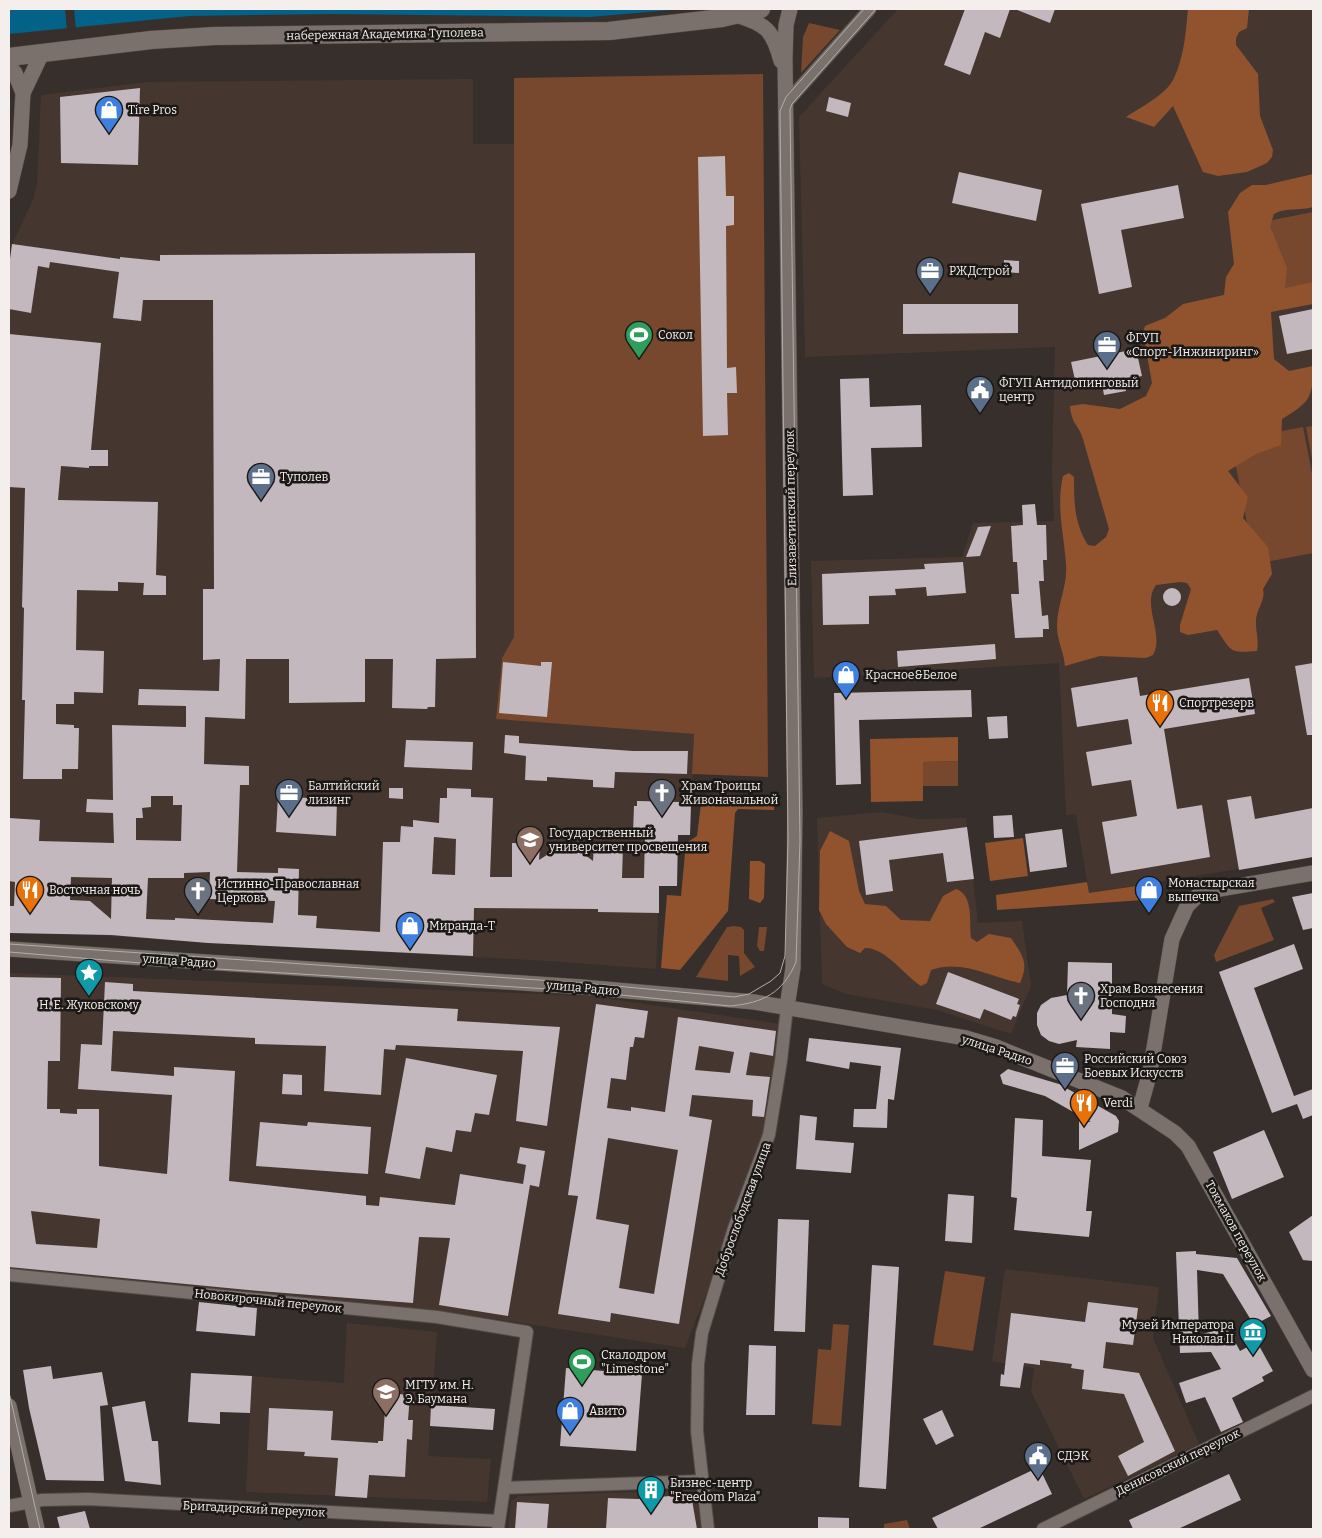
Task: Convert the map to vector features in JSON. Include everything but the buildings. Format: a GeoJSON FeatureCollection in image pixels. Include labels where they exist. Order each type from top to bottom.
{"type":"FeatureCollection","features":[{"type":"Feature","properties":{"kind":"main road","name":"набережная Академика Туполева"},"geometry":{"type":"LineString","coordinates":[[9,57],[151,40],[214,36],[609,31],[646,28],[736,15],[761,9]]}},
{"type":"Feature","properties":{"kind":"street","name":"Елизаветинский переулок"},"geometry":{"type":"LineString","coordinates":[[786,1007],[793,968],[795,794],[785,76],[786,25],[790,9]]}},
{"type":"Feature","properties":{"kind":"street"},"geometry":{"type":"LineString","coordinates":[[786,102],[870,9]]}},
{"type":"Feature","properties":{"kind":"street"},"geometry":{"type":"LineString","coordinates":[[736,15],[766,27],[774,38],[785,76]]}},
{"type":"Feature","properties":{"kind":"street"},"geometry":{"type":"LineString","coordinates":[[9,191],[20,145],[23,94],[42,53]]}},
{"type":"Feature","properties":{"kind":"street"},"geometry":{"type":"LineString","coordinates":[[9,66],[15,73],[23,94]]}},
{"type":"Feature","properties":{"kind":"street"},"geometry":{"type":"LineString","coordinates":[[1140,1108],[1150,1072],[1172,939],[1187,906],[1196,897],[1208,891],[1313,873]]}},
{"type":"Feature","properties":{"kind":"street","name":"улица Радио"},"geometry":{"type":"LineString","coordinates":[[9,949],[582,988],[754,1002],[786,1007],[812,1014],[966,1038],[1049,1068],[1122,1098],[1140,1108]]}},
{"type":"Feature","properties":{"kind":"street","name":"Доброслободская улица"},"geometry":{"type":"LineString","coordinates":[[708,1529],[701,1481],[697,1402],[702,1333],[734,1228],[769,1135],[781,1061],[786,1007]]}},
{"type":"Feature","properties":{"kind":"street","name":"Токмаков переулок"},"geometry":{"type":"LineString","coordinates":[[1140,1108],[1175,1133],[1188,1146],[1313,1370]]}},
{"type":"Feature","properties":{"kind":"street","name":"Новокирочный переулок"},"geometry":{"type":"LineString","coordinates":[[9,1276],[437,1317],[527,1332],[504,1488]]}},
{"type":"Feature","properties":{"kind":"street","name":"Денисовский переулок"},"geometry":{"type":"LineString","coordinates":[[1043,1529],[1313,1396]]}},
{"type":"Feature","properties":{"kind":"street"},"geometry":{"type":"LineString","coordinates":[[9,1406],[37,1529]]}},
{"type":"Feature","properties":{"kind":"street"},"geometry":{"type":"LineString","coordinates":[[499,1525],[504,1488],[701,1481]]}},
{"type":"Feature","properties":{"kind":"street","name":"Бригадирский переулок"},"geometry":{"type":"LineString","coordinates":[[9,1506],[30,1502],[88,1499],[499,1525]]}},
{"type":"Feature","properties":{"kind":"shaded area"},"geometry":{"type":"Polygon","coordinates":[[[898,9],[1313,9],[1313,857],[1089,893],[1076,814],[1066,815],[1059,663],[814,678],[811,561],[962,557],[973,523],[1054,521],[1052,471],[1055,347],[805,357],[799,117],[898,9]]]}},
{"type":"Feature","properties":{"kind":"shaded area"},"geometry":{"type":"Polygon","coordinates":[[[1188,9],[1249,9],[1247,28],[1239,32],[1236,38],[1236,45],[1258,74],[1260,116],[1273,150],[1272,157],[1267,163],[1247,172],[1218,176],[1203,172],[1173,106],[1154,127],[1126,117],[1153,100],[1171,84],[1182,53],[1188,9]]]}},
{"type":"Feature","properties":{"kind":"shaded area"},"geometry":{"type":"Polygon","coordinates":[[[809,23],[840,30],[801,73],[803,37],[809,23]]]}},
{"type":"Feature","properties":{"kind":"shaded area","name":"Сокол"},"geometry":{"type":"Polygon","coordinates":[[[763,74],[768,777],[692,774],[694,734],[496,719],[502,658],[514,637],[514,78],[763,74]]]}},
{"type":"Feature","properties":{"kind":"shaded area"},"geometry":{"type":"Polygon","coordinates":[[[473,79],[473,144],[514,144],[514,638],[502,658],[496,719],[694,734],[690,835],[678,835],[677,886],[659,886],[656,969],[550,961],[208,943],[96,935],[9,933],[9,267],[12,244],[33,200],[37,183],[41,95],[147,82],[473,79]]]}},
{"type":"Feature","properties":{"kind":"shaded area"},"geometry":{"type":"Polygon","coordinates":[[[1313,174],[1313,207],[1274,214],[1270,226],[1287,268],[1285,288],[1313,282],[1313,304],[1271,312],[1274,359],[1289,371],[1313,366],[1311,392],[1299,408],[1282,419],[1281,445],[1256,454],[1228,471],[1248,497],[1243,518],[1268,547],[1272,574],[1263,589],[1263,598],[1256,618],[1257,651],[1241,652],[1232,650],[1217,630],[1188,635],[1180,632],[1180,625],[1191,589],[1187,583],[1180,582],[1156,585],[1152,593],[1151,601],[1156,638],[1156,647],[1153,655],[1146,658],[1100,656],[1065,666],[1057,626],[1066,572],[1060,510],[1063,476],[1069,473],[1074,477],[1077,520],[1088,545],[1095,546],[1106,537],[1109,529],[1083,439],[1072,417],[1070,406],[1083,404],[1120,409],[1146,396],[1152,383],[1143,332],[1145,326],[1165,318],[1183,304],[1224,295],[1226,277],[1234,264],[1228,212],[1240,193],[1252,185],[1266,185],[1313,174]]]}},
{"type":"Feature","properties":{"kind":"shaded area"},"geometry":{"type":"Polygon","coordinates":[[[1313,212],[1313,292],[1278,299],[1263,222],[1313,212]]]}},
{"type":"Feature","properties":{"kind":"shaded area"},"geometry":{"type":"Polygon","coordinates":[[[1313,426],[1313,464],[1306,427],[1313,426]]]}},
{"type":"Feature","properties":{"kind":"shaded area"},"geometry":{"type":"Polygon","coordinates":[[[1303,427],[1313,479],[1313,553],[1255,564],[1231,441],[1303,427]]]}},
{"type":"Feature","properties":{"kind":"shaded area"},"geometry":{"type":"Polygon","coordinates":[[[958,737],[958,761],[923,762],[923,801],[871,802],[870,739],[958,737]]]}},
{"type":"Feature","properties":{"kind":"shaded area"},"geometry":{"type":"Polygon","coordinates":[[[958,761],[958,786],[923,786],[923,762],[958,761]]]}},
{"type":"Feature","properties":{"kind":"shaded area"},"geometry":{"type":"Polygon","coordinates":[[[721,794],[774,797],[774,810],[738,809],[735,813],[728,911],[680,970],[661,968],[667,895],[681,896],[686,843],[697,836],[702,796],[721,794]]]}},
{"type":"Feature","properties":{"kind":"shaded area"},"geometry":{"type":"Polygon","coordinates":[[[881,812],[919,819],[966,818],[978,923],[1022,921],[1031,986],[1011,1034],[937,1010],[846,994],[822,984],[817,818],[881,812]]]}},
{"type":"Feature","properties":{"kind":"shaded area"},"geometry":{"type":"Polygon","coordinates":[[[830,831],[849,841],[859,891],[865,904],[886,906],[901,920],[930,921],[943,896],[956,889],[962,892],[966,897],[970,910],[971,938],[977,942],[989,934],[1011,938],[1019,950],[1024,965],[1020,983],[976,970],[942,967],[931,970],[927,983],[921,986],[880,952],[865,948],[860,953],[847,947],[826,924],[819,910],[820,851],[830,831]]]}},
{"type":"Feature","properties":{"kind":"shaded area"},"geometry":{"type":"Polygon","coordinates":[[[1023,838],[1028,876],[990,881],[985,843],[1023,838]]]}},
{"type":"Feature","properties":{"kind":"shaded area"},"geometry":{"type":"Polygon","coordinates":[[[750,861],[760,861],[765,864],[764,898],[760,903],[749,899],[750,861]]]}},
{"type":"Feature","properties":{"kind":"shaded area"},"geometry":{"type":"Polygon","coordinates":[[[1087,882],[1089,893],[1156,883],[1158,899],[997,910],[996,895],[1087,882]]]}},
{"type":"Feature","properties":{"kind":"shaded area"},"geometry":{"type":"Polygon","coordinates":[[[1273,899],[1275,902],[1261,908],[1274,940],[1216,962],[1214,955],[1239,906],[1273,899]]]}},
{"type":"Feature","properties":{"kind":"shaded area"},"geometry":{"type":"Polygon","coordinates":[[[727,927],[741,927],[744,930],[744,953],[755,967],[740,976],[739,956],[728,955],[728,981],[696,977],[727,927]]]}},
{"type":"Feature","properties":{"kind":"shaded area"},"geometry":{"type":"Polygon","coordinates":[[[759,927],[767,927],[764,951],[760,951],[757,946],[759,927]]]}},
{"type":"Feature","properties":{"kind":"shaded area"},"geometry":{"type":"Polygon","coordinates":[[[9,973],[590,996],[788,1025],[775,1117],[685,1348],[435,1310],[9,1272],[9,973]]]}},
{"type":"Feature","properties":{"kind":"shaded area"},"geometry":{"type":"Polygon","coordinates":[[[1005,1269],[1159,1287],[1153,1338],[1199,1444],[1084,1499],[1031,1391],[1034,1368],[992,1361],[1005,1269]]]}},
{"type":"Feature","properties":{"kind":"shaded area"},"geometry":{"type":"Polygon","coordinates":[[[945,1271],[985,1277],[973,1351],[933,1345],[945,1271]]]}},
{"type":"Feature","properties":{"kind":"shaded area","name":"МГТУ им. Н. Э. Баумана"},"geometry":{"type":"Polygon","coordinates":[[[347,1323],[437,1332],[428,1456],[491,1459],[487,1502],[246,1492],[252,1376],[344,1383],[347,1323]]]}},
{"type":"Feature","properties":{"kind":"shaded area"},"geometry":{"type":"Polygon","coordinates":[[[833,1324],[849,1325],[841,1426],[812,1424],[818,1349],[831,1350],[833,1324]]]}},
{"type":"Feature","properties":{"kind":"shaded area"},"geometry":{"type":"Polygon","coordinates":[[[689,1490],[695,1493],[703,1529],[508,1529],[511,1501],[518,1496],[689,1490]]]}},
{"type":"Feature","properties":{"kind":"shaded area"},"geometry":{"type":"Polygon","coordinates":[[[907,1520],[910,1529],[884,1529],[884,1524],[907,1520]]]}},
{"type":"Feature","properties":{"kind":"water"},"geometry":{"type":"Polygon","coordinates":[[[9,9],[682,9],[590,17],[333,14],[189,16],[9,34],[9,9]]]}},
{"type":"Feature","properties":{"kind":"pier"},"geometry":{"type":"Polygon","coordinates":[[[65,9],[74,9],[76,30],[67,31],[65,9]]]}},
{"type":"Feature","properties":{"kind":"tram line"},"geometry":{"type":"LineString","coordinates":[[9,944],[583,983],[734,997],[749,994],[771,981],[780,973],[785,956],[788,841],[780,111],[786,97],[864,9]]}},
{"type":"Feature","properties":{"kind":"tram line"},"geometry":{"type":"LineString","coordinates":[[9,952],[201,968],[582,991],[730,1006],[742,1005],[762,999],[785,982],[796,962],[800,841],[790,109],[792,104],[876,9]]}},
{"type":"Feature","properties":{"kind":"tram line"},"geometry":{"type":"LineString","coordinates":[[9,1392],[40,1529]]}},
{"type":"Feature","properties":{"kind":"place","name":"Tire Pros"},"geometry":{"type":"Point","coordinates":[109,134]}},
{"type":"Feature","properties":{"kind":"place","name":"РЖДстрой"},"geometry":{"type":"Point","coordinates":[930,295]}},
{"type":"Feature","properties":{"kind":"place","name":"Сокол"},"geometry":{"type":"Point","coordinates":[639,359]}},
{"type":"Feature","properties":{"kind":"place","name":"ФГУП «Спорт-Инжиниринг»"},"geometry":{"type":"Point","coordinates":[1107,369]}},
{"type":"Feature","properties":{"kind":"place","name":"ФГУП Антидопинговый центр"},"geometry":{"type":"Point","coordinates":[980,414]}},
{"type":"Feature","properties":{"kind":"place","name":"Туполев"},"geometry":{"type":"Point","coordinates":[261,501]}},
{"type":"Feature","properties":{"kind":"place","name":"Красное&Белое"},"geometry":{"type":"Point","coordinates":[846,699]}},
{"type":"Feature","properties":{"kind":"place","name":"Спортрезерв"},"geometry":{"type":"Point","coordinates":[1160,727]}},
{"type":"Feature","properties":{"kind":"place","name":"Балтийский лизинг"},"geometry":{"type":"Point","coordinates":[289,817]}},
{"type":"Feature","properties":{"kind":"place","name":"Храм Троицы Живоначальной"},"geometry":{"type":"Point","coordinates":[662,817]}},
{"type":"Feature","properties":{"kind":"place","name":"Государственный университет просвещения"},"geometry":{"type":"Point","coordinates":[530,864]}},
{"type":"Feature","properties":{"kind":"place","name":"Восточная ночь"},"geometry":{"type":"Point","coordinates":[30,914]}},
{"type":"Feature","properties":{"kind":"place","name":"Монастырская выпечка"},"geometry":{"type":"Point","coordinates":[1149,914]}},
{"type":"Feature","properties":{"kind":"place","name":"Истинно-Православная Церковь"},"geometry":{"type":"Point","coordinates":[198,915]}},
{"type":"Feature","properties":{"kind":"place","name":"Миранда-Т"},"geometry":{"type":"Point","coordinates":[410,950]}},
{"type":"Feature","properties":{"kind":"place","name":"Н. Е. Жуковскому"},"geometry":{"type":"Point","coordinates":[89,997]}},
{"type":"Feature","properties":{"kind":"place","name":"Храм Вознесения Господня"},"geometry":{"type":"Point","coordinates":[1081,1020]}},
{"type":"Feature","properties":{"kind":"place","name":"Российский Союз Боевых Искусств"},"geometry":{"type":"Point","coordinates":[1065,1090]}},
{"type":"Feature","properties":{"kind":"place","name":"Verdi"},"geometry":{"type":"Point","coordinates":[1084,1127]}},
{"type":"Feature","properties":{"kind":"place","name":"Музей Императора Николая II"},"geometry":{"type":"Point","coordinates":[1253,1356]}},
{"type":"Feature","properties":{"kind":"place","name":"Скалодром \"Limestone\""},"geometry":{"type":"Point","coordinates":[582,1386]}},
{"type":"Feature","properties":{"kind":"place","name":"МГТУ им. Н. Э. Баумана"},"geometry":{"type":"Point","coordinates":[386,1416]}},
{"type":"Feature","properties":{"kind":"place","name":"Авито"},"geometry":{"type":"Point","coordinates":[570,1435]}},
{"type":"Feature","properties":{"kind":"place","name":"СДЭК"},"geometry":{"type":"Point","coordinates":[1038,1480]}},
{"type":"Feature","properties":{"kind":"place","name":"Бизнес-центр \"Freedom Plaza\""},"geometry":{"type":"Point","coordinates":[651,1514]}}]}
